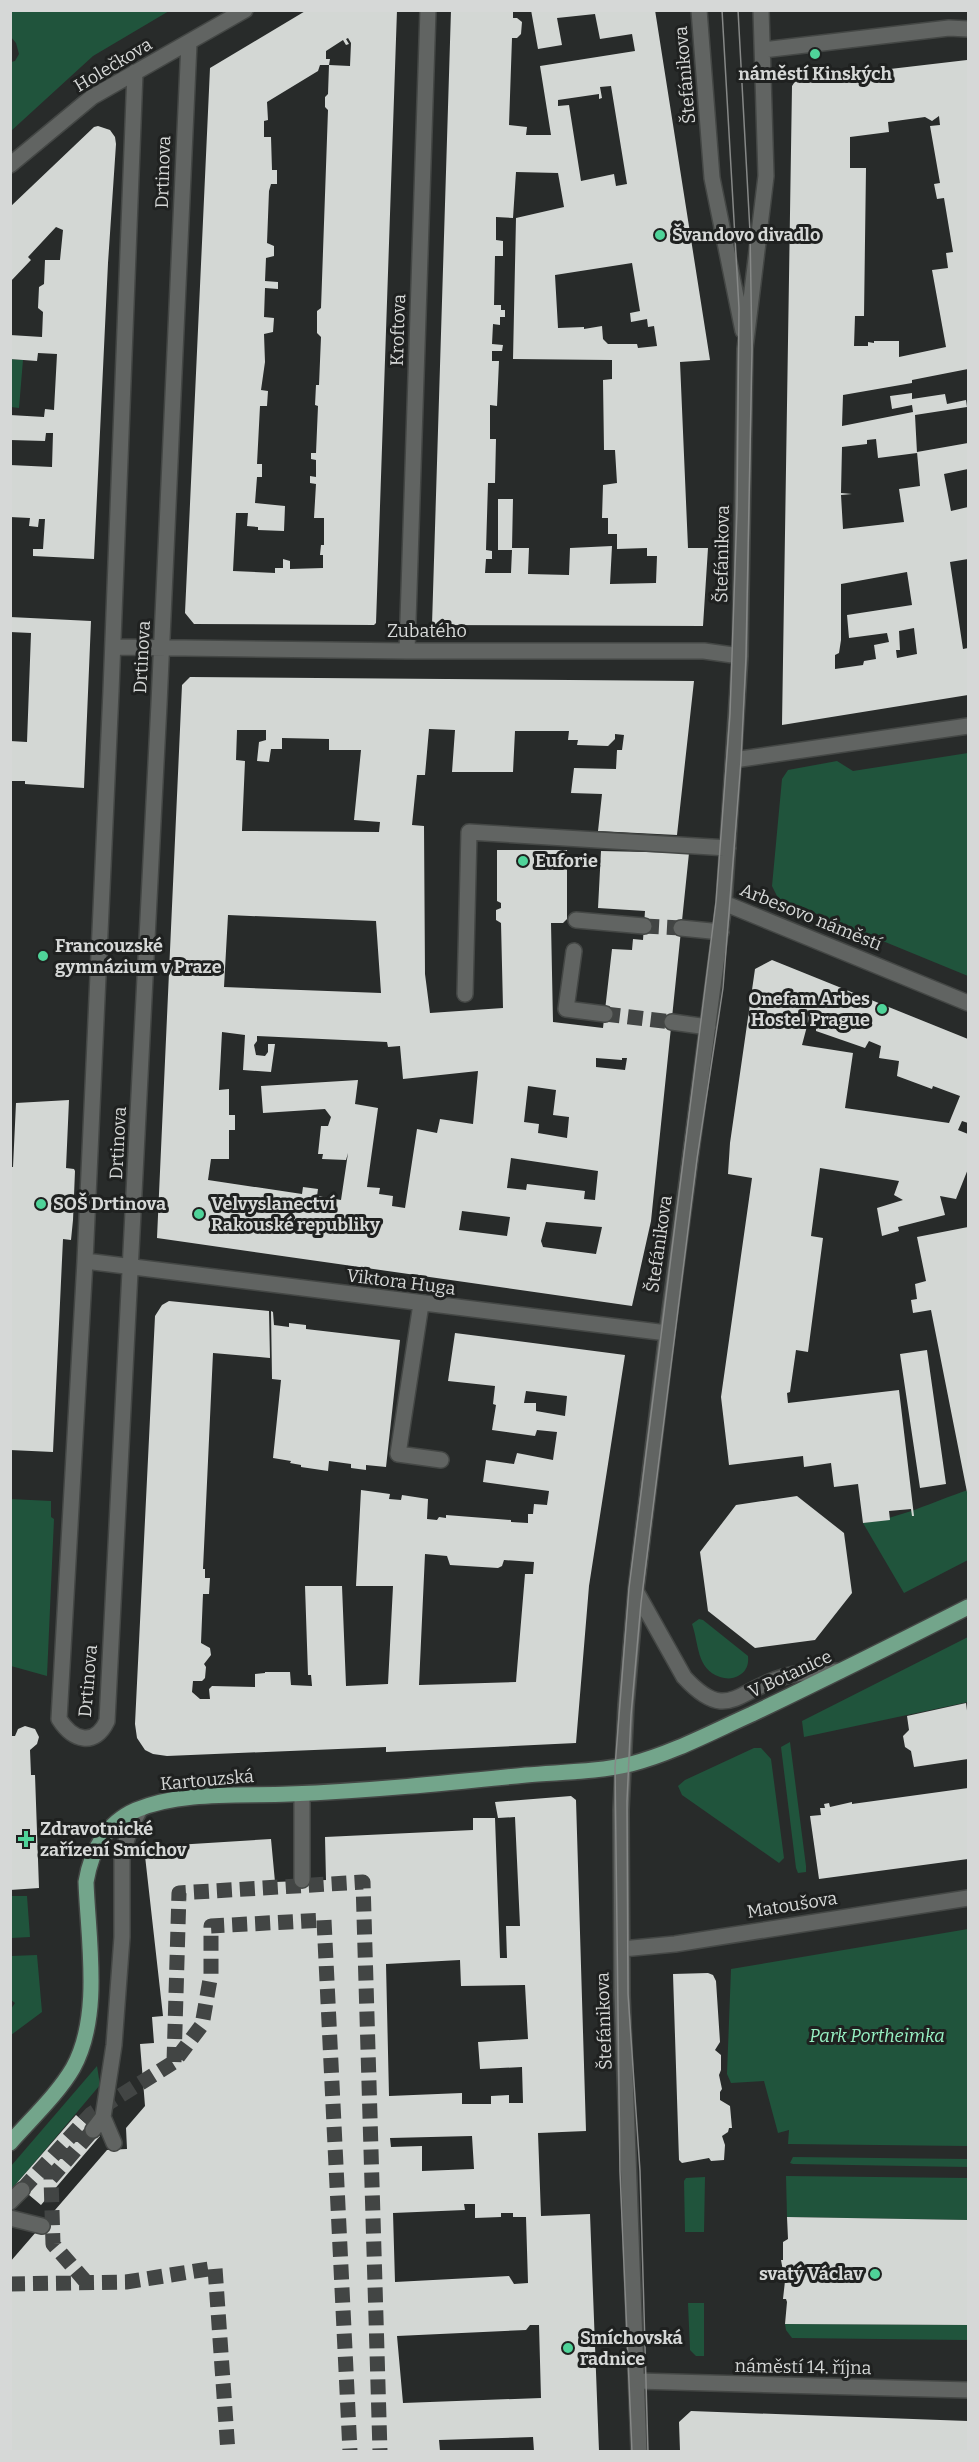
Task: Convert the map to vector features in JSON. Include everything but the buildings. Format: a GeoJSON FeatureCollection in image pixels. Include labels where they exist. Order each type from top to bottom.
{"type":"FeatureCollection","features":[{"type":"Feature","properties":{"kind":"main road","name":"V Botanice"},"geometry":{"type":"LineString","coordinates":[[623,1765],[684,1745],[843,1671],[969,1607]]}},
{"type":"Feature","properties":{"kind":"main road","name":"Kartouzská"},"geometry":{"type":"LineString","coordinates":[[10,2143],[68,2074],[86,2037],[91,1990],[86,1882],[88,1866],[98,1845],[111,1827],[122,1818],[149,1805],[185,1799],[302,1794],[461,1782],[623,1765]]}},
{"type":"Feature","properties":{"kind":"street","name":"Holečkova"},"geometry":{"type":"LineString","coordinates":[[10,165],[92,97],[245,10]]}},
{"type":"Feature","properties":{"kind":"street","name":"Kroftova"},"geometry":{"type":"LineString","coordinates":[[407,651],[428,10]]}},
{"type":"Feature","properties":{"kind":"street","name":"Štefánikova"},"geometry":{"type":"LineString","coordinates":[[699,10],[712,178],[739,308],[745,349]]}},
{"type":"Feature","properties":{"kind":"street","name":"Štefánikova"},"geometry":{"type":"LineString","coordinates":[[734,760],[740,656],[745,349],[766,176],[761,10]]}},
{"type":"Feature","properties":{"kind":"street"},"geometry":{"type":"LineString","coordinates":[[763,50],[949,28],[969,29]]}},
{"type":"Feature","properties":{"kind":"street","name":"Drtinova"},"geometry":{"type":"LineString","coordinates":[[135,72],[113,647],[85,1261],[59,1719],[72,1735],[83,1738],[94,1737],[102,1731],[107,1720],[162,648],[189,43]]}},
{"type":"Feature","properties":{"kind":"street","name":"Zubatého"},"geometry":{"type":"LineString","coordinates":[[113,647],[407,651],[704,651],[740,656]]}},
{"type":"Feature","properties":{"kind":"street"},"geometry":{"type":"LineString","coordinates":[[734,760],[969,726]]}},
{"type":"Feature","properties":{"kind":"street","name":"Arbesovo náměstí"},"geometry":{"type":"LineString","coordinates":[[734,760],[724,903],[969,1003]]}},
{"type":"Feature","properties":{"kind":"street"},"geometry":{"type":"LineString","coordinates":[[465,994],[469,832],[728,848]]}},
{"type":"Feature","properties":{"kind":"street","name":"Štefánikova"},"geometry":{"type":"LineString","coordinates":[[639,2451],[622,1995],[623,1765],[636,1590],[667,1333],[724,903]]}},
{"type":"Feature","properties":{"kind":"street"},"geometry":{"type":"LineString","coordinates":[[576,920],[644,926]]}},
{"type":"Feature","properties":{"kind":"street"},"geometry":{"type":"LineString","coordinates":[[681,928],[721,932]]}},
{"type":"Feature","properties":{"kind":"street"},"geometry":{"type":"LineString","coordinates":[[574,951],[566,1009],[605,1014]]}},
{"type":"Feature","properties":{"kind":"street"},"geometry":{"type":"LineString","coordinates":[[672,1022],[708,1027]]}},
{"type":"Feature","properties":{"kind":"street","name":"Viktora Huga"},"geometry":{"type":"LineString","coordinates":[[85,1261],[667,1333]]}},
{"type":"Feature","properties":{"kind":"street"},"geometry":{"type":"LineString","coordinates":[[421,1304],[398,1454],[441,1460]]}},
{"type":"Feature","properties":{"kind":"street"},"geometry":{"type":"LineString","coordinates":[[636,1590],[684,1677],[694,1688],[714,1701],[728,1702],[784,1676],[843,1671]]}},
{"type":"Feature","properties":{"kind":"street"},"geometry":{"type":"LineString","coordinates":[[302,1794],[302,1880]]}},
{"type":"Feature","properties":{"kind":"street"},"geometry":{"type":"LineString","coordinates":[[93,2130],[103,2117],[114,2045],[122,1937],[122,1855],[130,1829],[140,1809]]}},
{"type":"Feature","properties":{"kind":"street","name":"Matoušova"},"geometry":{"type":"LineString","coordinates":[[622,1949],[675,1944],[969,1898]]}},
{"type":"Feature","properties":{"kind":"street"},"geometry":{"type":"LineString","coordinates":[[103,2117],[114,2143]]}},
{"type":"Feature","properties":{"kind":"street"},"geometry":{"type":"LineString","coordinates":[[10,2202],[22,2190]]}},
{"type":"Feature","properties":{"kind":"street"},"geometry":{"type":"LineString","coordinates":[[10,2218],[42,2226]]}},
{"type":"Feature","properties":{"kind":"street","name":"náměstí 14. října"},"geometry":{"type":"LineString","coordinates":[[637,2381],[969,2390]]}},
{"type":"Feature","properties":{"kind":"green space"},"geometry":{"type":"Polygon","coordinates":[[[11,10],[169,11],[93,56],[11,131],[11,62],[15,61],[19,54],[16,43],[11,37],[11,10]]]}},
{"type":"Feature","properties":{"kind":"green space"},"geometry":{"type":"Polygon","coordinates":[[[10,359],[23,360],[19,408],[11,407],[10,359]]]}},
{"type":"Feature","properties":{"kind":"green space"},"geometry":{"type":"Polygon","coordinates":[[[968,753],[968,976],[778,898],[772,886],[782,779],[788,770],[837,761],[853,771],[968,753]]]}},
{"type":"Feature","properties":{"kind":"green space"},"geometry":{"type":"Polygon","coordinates":[[[968,1490],[968,1560],[904,1593],[863,1523],[903,1514],[968,1490]]]}},
{"type":"Feature","properties":{"kind":"green space"},"geometry":{"type":"Polygon","coordinates":[[[10,1499],[51,1501],[51,1517],[54,1519],[47,1676],[11,1666],[10,1499]]]}},
{"type":"Feature","properties":{"kind":"green space"},"geometry":{"type":"Polygon","coordinates":[[[699,1619],[748,1656],[746,1668],[741,1674],[734,1678],[725,1678],[706,1668],[702,1662],[692,1624],[699,1619]]]}},
{"type":"Feature","properties":{"kind":"green space"},"geometry":{"type":"Polygon","coordinates":[[[968,1637],[968,1702],[804,1737],[802,1721],[968,1637]]]}},
{"type":"Feature","properties":{"kind":"green space"},"geometry":{"type":"Polygon","coordinates":[[[790,1742],[806,1866],[806,1872],[798,1873],[781,1747],[790,1742]]]}},
{"type":"Feature","properties":{"kind":"green space"},"geometry":{"type":"Polygon","coordinates":[[[754,1748],[761,1748],[771,1759],[784,1858],[779,1863],[682,1795],[678,1786],[685,1780],[754,1748]]]}},
{"type":"Feature","properties":{"kind":"green space"},"geometry":{"type":"Polygon","coordinates":[[[11,1896],[27,1896],[30,1937],[11,1938],[11,1896]]]}},
{"type":"Feature","properties":{"kind":"green space","name":"Park Portheimka"},"geometry":{"type":"Polygon","coordinates":[[[968,1929],[968,2146],[788,2144],[789,2130],[778,2133],[764,2081],[731,2083],[727,2074],[731,1969],[968,1929]]]}},
{"type":"Feature","properties":{"kind":"green space"},"geometry":{"type":"Polygon","coordinates":[[[37,1955],[42,2012],[11,2035],[11,2009],[15,2003],[11,2000],[11,1956],[37,1955]]]}},
{"type":"Feature","properties":{"kind":"green space"},"geometry":{"type":"Polygon","coordinates":[[[97,2066],[100,2085],[11,2190],[11,2166],[97,2066]]]}},
{"type":"Feature","properties":{"kind":"green space"},"geometry":{"type":"Polygon","coordinates":[[[793,2157],[968,2159],[968,2167],[793,2164],[790,2163],[793,2157]]]}},
{"type":"Feature","properties":{"kind":"green space"},"geometry":{"type":"Polygon","coordinates":[[[786,2176],[968,2178],[968,2220],[787,2217],[786,2176]]]}},
{"type":"Feature","properties":{"kind":"green space"},"geometry":{"type":"Polygon","coordinates":[[[705,2177],[704,2232],[685,2232],[684,2181],[686,2178],[705,2177]]]}},
{"type":"Feature","properties":{"kind":"green space"},"geometry":{"type":"Polygon","coordinates":[[[688,2303],[704,2303],[704,2356],[696,2356],[690,2350],[688,2303]]]}},
{"type":"Feature","properties":{"kind":"green space"},"geometry":{"type":"Polygon","coordinates":[[[785,2324],[968,2325],[968,2340],[792,2338],[785,2324]]]}},
{"type":"Feature","properties":{"kind":"tunnel"},"geometry":{"type":"LineString","coordinates":[[644,926],[681,928]]}},
{"type":"Feature","properties":{"kind":"tunnel"},"geometry":{"type":"LineString","coordinates":[[605,1014],[672,1022]]}},
{"type":"Feature","properties":{"kind":"tunnel"},"geometry":{"type":"LineString","coordinates":[[174,2062],[179,1893],[363,1882],[380,2452]]}},
{"type":"Feature","properties":{"kind":"tunnel"},"geometry":{"type":"LineString","coordinates":[[22,2190],[91,2114],[174,2062],[202,2025],[211,1974],[211,1926],[324,1920],[350,2452]]}},
{"type":"Feature","properties":{"kind":"tunnel"},"geometry":{"type":"LineString","coordinates":[[86,2282],[53,2244],[51,2178],[93,2130]]}},
{"type":"Feature","properties":{"kind":"tunnel"},"geometry":{"type":"LineString","coordinates":[[10,2284],[126,2282],[215,2268],[228,2452]]}},
{"type":"Feature","properties":{"kind":"tram line"},"geometry":{"type":"LineString","coordinates":[[632,2452],[620,2172],[615,1767],[629,1588],[716,902],[730,714],[737,509],[739,308],[722,10]]}},
{"type":"Feature","properties":{"kind":"tram line"},"geometry":{"type":"LineString","coordinates":[[648,2452],[640,2171],[628,1994],[627,1801],[631,1715],[641,1603],[697,1159],[723,988],[741,761],[746,657],[752,350],[750,232],[738,10]]}},
{"type":"Feature","properties":{"kind":"place","name":"náměstí Kinských"},"geometry":{"type":"Point","coordinates":[815,54]}},
{"type":"Feature","properties":{"kind":"place","name":"Švandovo divadlo"},"geometry":{"type":"Point","coordinates":[660,235]}},
{"type":"Feature","properties":{"kind":"place","name":"Euforie"},"geometry":{"type":"Point","coordinates":[523,861]}},
{"type":"Feature","properties":{"kind":"place","name":"Francouzské gymnázium v Praze"},"geometry":{"type":"Point","coordinates":[43,956]}},
{"type":"Feature","properties":{"kind":"place","name":"Onefam Arbes Hostel Prague"},"geometry":{"type":"Point","coordinates":[882,1009]}},
{"type":"Feature","properties":{"kind":"place","name":"SOŠ Drtinova"},"geometry":{"type":"Point","coordinates":[41,1204]}},
{"type":"Feature","properties":{"kind":"place","name":"Velvyslanectví Rakouské republiky"},"geometry":{"type":"Point","coordinates":[199,1214]}},
{"type":"Feature","properties":{"kind":"place","name":"Zdravotnické zařízení Smíchov"},"geometry":{"type":"Point","coordinates":[26,1839]}},
{"type":"Feature","properties":{"kind":"place","name":"svatý Václav"},"geometry":{"type":"Point","coordinates":[875,2274]}},
{"type":"Feature","properties":{"kind":"place","name":"Smíchovská radnice"},"geometry":{"type":"Point","coordinates":[568,2348]}}]}
